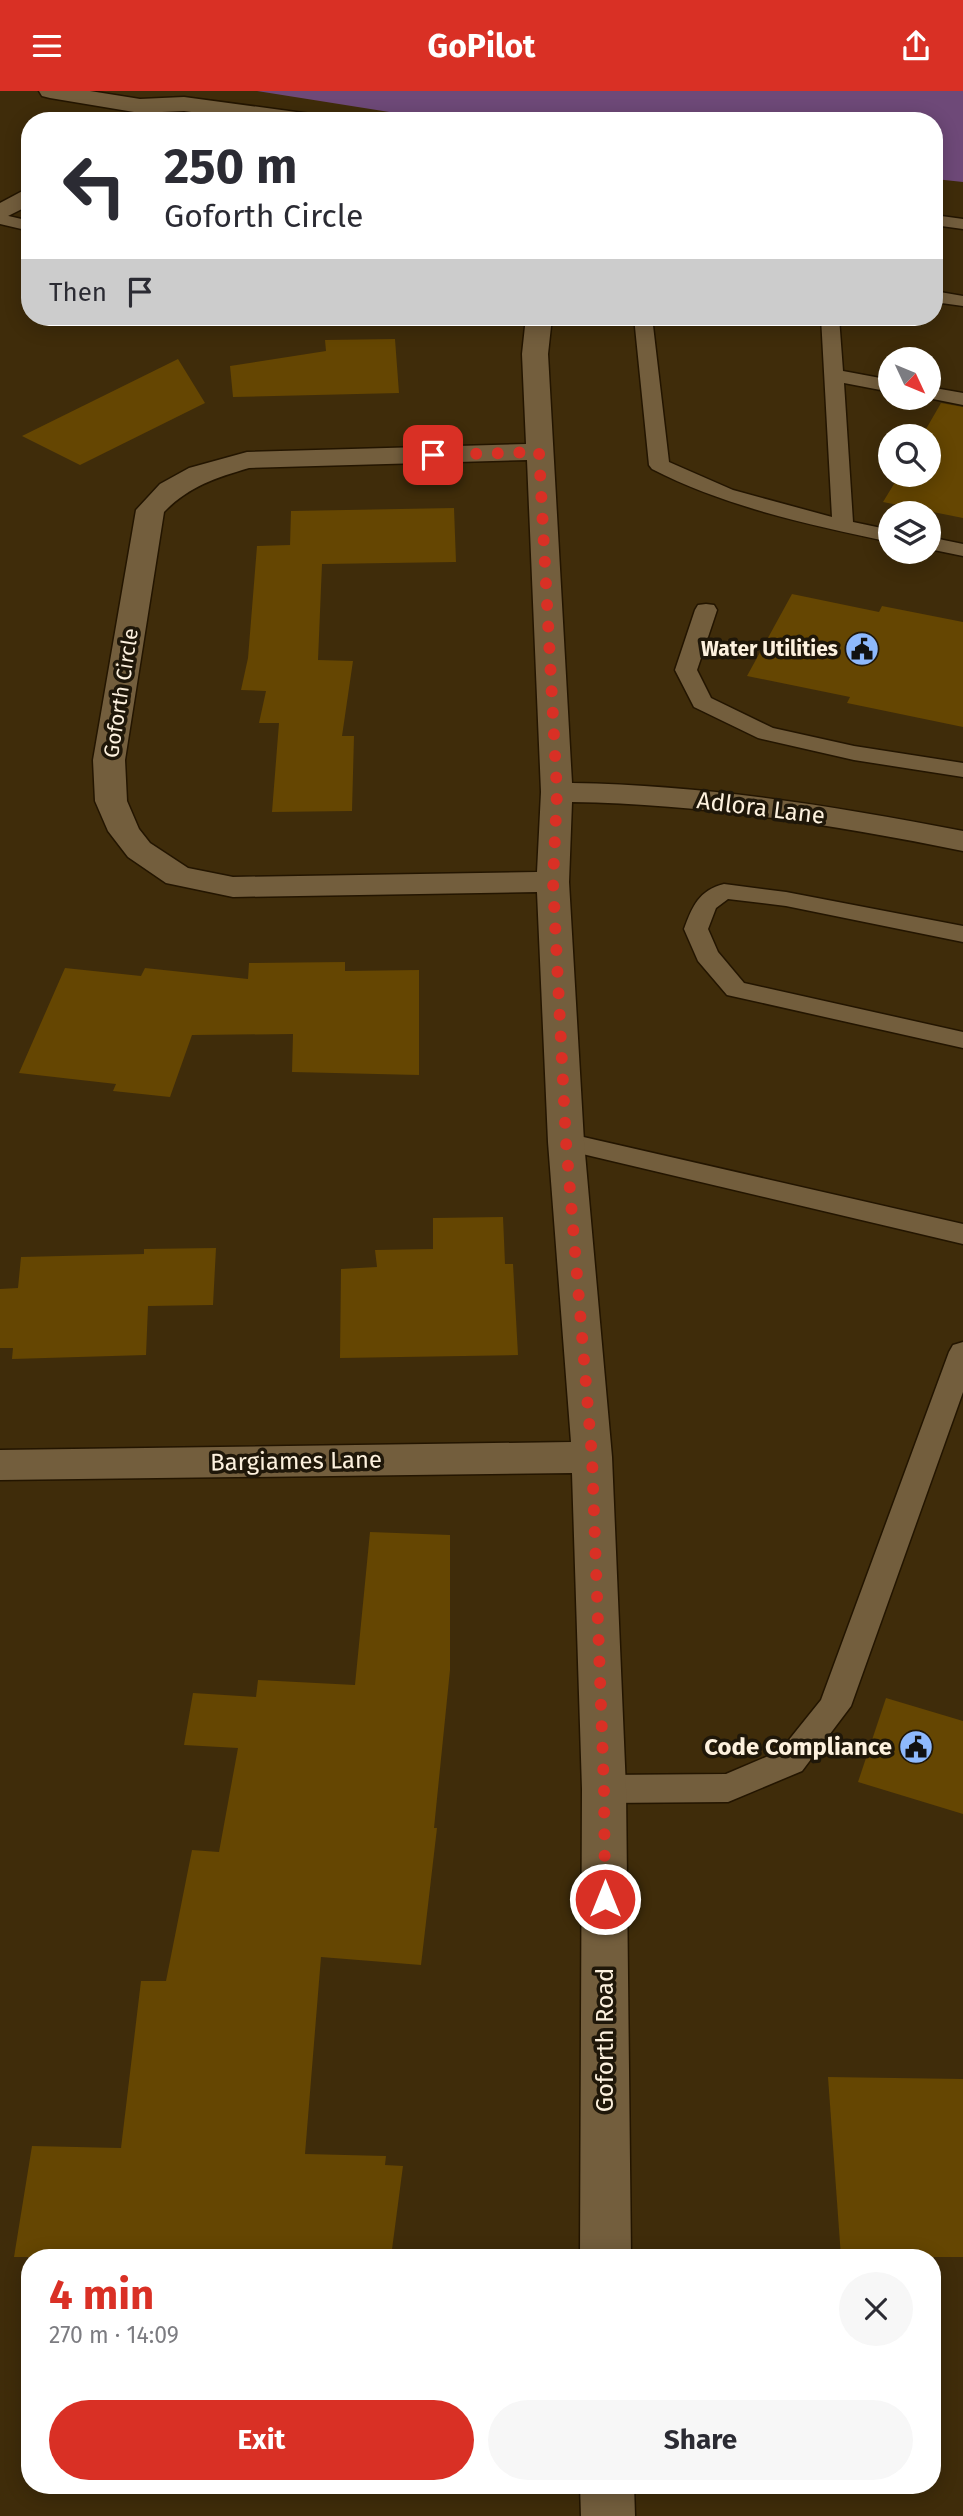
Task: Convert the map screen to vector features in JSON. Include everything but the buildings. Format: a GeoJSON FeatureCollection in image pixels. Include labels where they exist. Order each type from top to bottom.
{"type":"FeatureCollection","features":[{"type":"Feature","properties":{"kind":"street"},"geometry":{"type":"LineString","coordinates":[[50,91],[140,106],[184,104],[244,112]]}},
{"type":"Feature","properties":{"kind":"street"},"geometry":{"type":"LineString","coordinates":[[133,112],[140,106]]}},
{"type":"Feature","properties":{"kind":"street"},"geometry":{"type":"LineString","coordinates":[[140,106],[154,112]]}},
{"type":"Feature","properties":{"kind":"street"},"geometry":{"type":"LineString","coordinates":[[0,213],[21,200]]}},
{"type":"Feature","properties":{"kind":"street","name":"Goforth Road"},"geometry":{"type":"LineString","coordinates":[[524,326],[535,354]]}},
{"type":"Feature","properties":{"kind":"street","name":"Goforth Road"},"geometry":{"type":"LineString","coordinates":[[538,326],[535,354],[557,792],[553,882],[566,1142],[592,1457],[604,1789],[606,2249]]}},
{"type":"Feature","properties":{"kind":"street","name":"Goforth Circle"},"geometry":{"type":"LineString","coordinates":[[539,452],[247,460],[199,474],[170,490],[150,510],[109,760],[111,801],[124,831],[139,850],[178,876],[233,887],[553,882]]}},
{"type":"Feature","properties":{"kind":"street","name":"Adlora Lane"},"geometry":{"type":"LineString","coordinates":[[557,792],[617,792],[766,806],[962,839]]}},
{"type":"Feature","properties":{"kind":"street","name":"Bargiames Lane"},"geometry":{"type":"LineString","coordinates":[[0,1465],[592,1457]]}},
{"type":"Feature","properties":{"kind":"street"},"geometry":{"type":"LineString","coordinates":[[607,2494],[608,2516]]}},
{"type":"Feature","properties":{"kind":"lane"},"geometry":{"type":"LineString","coordinates":[[0,219],[21,224]]}},
{"type":"Feature","properties":{"kind":"lane"},"geometry":{"type":"LineString","coordinates":[[943,221],[963,224]]}},
{"type":"Feature","properties":{"kind":"lane"},"geometry":{"type":"LineString","coordinates":[[943,298],[963,301]]}},
{"type":"Feature","properties":{"kind":"lane"},"geometry":{"type":"LineString","coordinates":[[644,326],[659,465],[725,495],[878,533]]}},
{"type":"Feature","properties":{"kind":"lane"},"geometry":{"type":"LineString","coordinates":[[830,326],[843,526]]}},
{"type":"Feature","properties":{"kind":"lane"},"geometry":{"type":"LineString","coordinates":[[833,375],[878,384]]}},
{"type":"Feature","properties":{"kind":"lane"},"geometry":{"type":"LineString","coordinates":[[942,395],[963,399]]}},
{"type":"Feature","properties":{"kind":"lane"},"geometry":{"type":"LineString","coordinates":[[941,545],[963,550]]}},
{"type":"Feature","properties":{"kind":"lane"},"geometry":{"type":"LineString","coordinates":[[706,610],[686,670],[702,702],[766,733],[854,753],[963,770]]}},
{"type":"Feature","properties":{"kind":"lane"},"geometry":{"type":"LineString","coordinates":[[963,935],[786,899],[724,891],[705,904],[696,929],[707,955],[736,989],[963,1040]]}},
{"type":"Feature","properties":{"kind":"lane"},"geometry":{"type":"LineString","coordinates":[[566,1142],[963,1234]]}},
{"type":"Feature","properties":{"kind":"lane"},"geometry":{"type":"LineString","coordinates":[[604,1789],[727,1788],[791,1761],[835,1706],[963,1352]]}},
{"type":"Feature","properties":{"kind":"shaded area"},"geometry":{"type":"Polygon","coordinates":[[[257,91],[963,91],[963,182],[943,180],[943,112],[389,112],[257,91]]]}},
{"type":"Feature","properties":{"kind":"place","name":"Water Utilities"},"geometry":{"type":"Point","coordinates":[862,649]}},
{"type":"Feature","properties":{"kind":"place","name":"Code Compliance"},"geometry":{"type":"Point","coordinates":[916,1747]}},
{"type":"Feature","properties":{"kind":"route"},"geometry":{"type":"LineString","coordinates":[[433,455],[539,452],[557,792],[553,882],[566,1142],[592,1457],[604,1789],[605,1899]]}}]}
